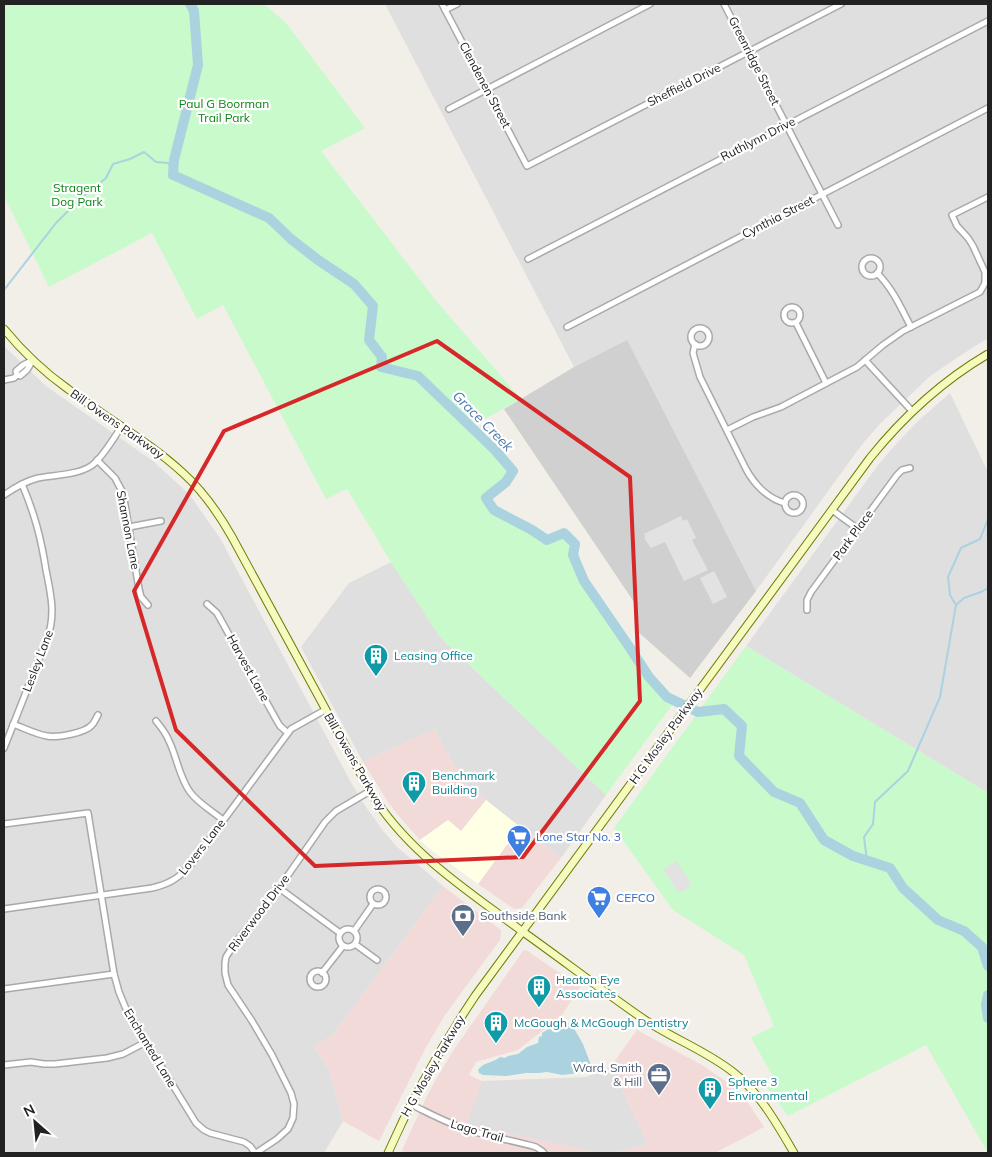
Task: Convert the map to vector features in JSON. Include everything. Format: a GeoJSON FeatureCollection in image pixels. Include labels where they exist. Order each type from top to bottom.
{"type":"FeatureCollection","features":[{"type":"Feature","properties":{"kind":"main road","name":"Bill Owens Parkway"},"geometry":{"type":"LineString","coordinates":[[4,329],[33,360],[69,390],[156,450],[194,483],[216,512],[236,545],[370,791],[391,823],[421,854],[442,872],[641,1018],[718,1062],[737,1076],[751,1089],[767,1109],[794,1153]]}},
{"type":"Feature","properties":{"kind":"main road","name":"H G Mosley Parkway"},"geometry":{"type":"LineString","coordinates":[[388,1153],[429,1068],[475,996],[870,458],[885,439],[931,394],[988,354]]}},
{"type":"Feature","properties":{"kind":"street","name":"Clendenen Street"},"geometry":{"type":"LineString","coordinates":[[442,4],[528,166]]}},
{"type":"Feature","properties":{"kind":"street"},"geometry":{"type":"LineString","coordinates":[[446,10],[457,4]]}},
{"type":"Feature","properties":{"kind":"street"},"geometry":{"type":"LineString","coordinates":[[635,4],[638,10]]}},
{"type":"Feature","properties":{"kind":"street"},"geometry":{"type":"LineString","coordinates":[[449,109],[650,4]]}},
{"type":"Feature","properties":{"kind":"street","name":"Greenridge Street"},"geometry":{"type":"LineString","coordinates":[[724,4],[838,225]]}},
{"type":"Feature","properties":{"kind":"street","name":"Sheffield Drive"},"geometry":{"type":"LineString","coordinates":[[528,166],[841,4]]}},
{"type":"Feature","properties":{"kind":"street","name":"Ruthlynn Drive"},"geometry":{"type":"LineString","coordinates":[[528,259],[988,21]]}},
{"type":"Feature","properties":{"kind":"street","name":"Cynthia Street"},"geometry":{"type":"LineString","coordinates":[[567,327],[988,108]]}},
{"type":"Feature","properties":{"kind":"street"},"geometry":{"type":"LineString","coordinates":[[727,430],[753,416],[781,407],[856,367],[892,338],[978,294],[984,287],[986,274],[975,250],[968,238],[957,226],[952,215],[988,197]]}},
{"type":"Feature","properties":{"kind":"street"},"geometry":{"type":"LineString","coordinates":[[877,274],[894,294],[911,327]]}},
{"type":"Feature","properties":{"kind":"street"},"geometry":{"type":"LineString","coordinates":[[796,323],[826,383]]}},
{"type":"Feature","properties":{"kind":"street"},"geometry":{"type":"LineString","coordinates":[[695,344],[693,353],[699,372],[746,469],[761,490],[775,500],[785,503]]}},
{"type":"Feature","properties":{"kind":"street"},"geometry":{"type":"LineString","coordinates":[[4,380],[14,378],[17,375],[16,371],[33,360]]}},
{"type":"Feature","properties":{"kind":"street"},"geometry":{"type":"LineString","coordinates":[[865,360],[912,411]]}},
{"type":"Feature","properties":{"kind":"street"},"geometry":{"type":"LineString","coordinates":[[4,495],[22,484],[37,479],[83,470],[92,466],[122,426]]}},
{"type":"Feature","properties":{"kind":"street","name":"Shannon Lane"},"geometry":{"type":"LineString","coordinates":[[97,460],[111,474],[121,489],[129,527],[138,589],[141,597],[148,605]]}},
{"type":"Feature","properties":{"kind":"street","name":"Park Place"},"geometry":{"type":"LineString","coordinates":[[806,610],[809,595],[897,475],[902,470],[910,468]]}},
{"type":"Feature","properties":{"kind":"street","name":"Lesley Lane"},"geometry":{"type":"LineString","coordinates":[[4,748],[49,634],[52,615],[40,537],[22,484]]}},
{"type":"Feature","properties":{"kind":"street"},"geometry":{"type":"LineString","coordinates":[[832,510],[858,529]]}},
{"type":"Feature","properties":{"kind":"street"},"geometry":{"type":"LineString","coordinates":[[129,527],[161,521]]}},
{"type":"Feature","properties":{"kind":"street","name":"Harvest Lane"},"geometry":{"type":"LineString","coordinates":[[207,604],[217,613],[277,721],[288,733]]}},
{"type":"Feature","properties":{"kind":"street","name":"Lovers Lane"},"geometry":{"type":"LineString","coordinates":[[4,909],[152,888],[172,882],[188,867],[288,733],[295,726],[325,710]]}},
{"type":"Feature","properties":{"kind":"street"},"geometry":{"type":"LineString","coordinates":[[13,724],[41,735],[56,736],[88,728],[93,724],[98,715]]}},
{"type":"Feature","properties":{"kind":"street"},"geometry":{"type":"LineString","coordinates":[[156,721],[170,741],[190,793],[223,820]]}},
{"type":"Feature","properties":{"kind":"street","name":"Riverwood Drive"},"geometry":{"type":"LineString","coordinates":[[255,1153],[277,1139],[288,1129],[293,1118],[294,1104],[291,1093],[272,1055],[228,985],[225,976],[225,963],[233,946],[279,888],[319,828],[336,811],[370,791]]}},
{"type":"Feature","properties":{"kind":"street","name":"Enchanted Lane"},"geometry":{"type":"LineString","coordinates":[[4,824],[88,813],[114,974],[124,1004],[196,1124],[210,1133],[244,1142],[255,1153]]}},
{"type":"Feature","properties":{"kind":"street"},"geometry":{"type":"LineString","coordinates":[[279,888],[340,933]]}},
{"type":"Feature","properties":{"kind":"street"},"geometry":{"type":"LineString","coordinates":[[354,931],[373,904]]}},
{"type":"Feature","properties":{"kind":"street"},"geometry":{"type":"LineString","coordinates":[[345,929],[354,931],[357,936],[355,944],[348,947],[342,946],[338,938],[340,933],[345,929]]}},
{"type":"Feature","properties":{"kind":"street"},"geometry":{"type":"LineString","coordinates":[[355,944],[377,960]]}},
{"type":"Feature","properties":{"kind":"street"},"geometry":{"type":"LineString","coordinates":[[322,973],[342,946]]}},
{"type":"Feature","properties":{"kind":"street"},"geometry":{"type":"LineString","coordinates":[[4,988],[114,974]]}},
{"type":"Feature","properties":{"kind":"street"},"geometry":{"type":"LineString","coordinates":[[4,1064],[31,1062],[49,1064],[107,1058],[123,1054],[146,1042]]}},
{"type":"Feature","properties":{"kind":"street","name":"Lago Trail"},"geometry":{"type":"LineString","coordinates":[[410,1104],[461,1128],[536,1147],[544,1153]]}},
{"type":"Feature","properties":{"kind":"highlighted area"},"geometry":{"type":"Polygon","coordinates":[[[437,341],[630,477],[640,701],[523,857],[315,866],[176,730],[134,591],[224,431],[437,341]]]}},
{"type":"Feature","properties":{"kind":"shaded area"},"geometry":{"type":"Polygon","coordinates":[[[385,4],[988,4],[988,338],[929,377],[880,424],[864,442],[756,591],[627,341],[574,367],[385,4]]]}},
{"type":"Feature","properties":{"kind":"shaded area"},"geometry":{"type":"Polygon","coordinates":[[[627,340],[756,591],[690,678],[637,631],[636,605],[504,409],[574,367],[627,340]]]}},
{"type":"Feature","properties":{"kind":"shaded area"},"geometry":{"type":"Polygon","coordinates":[[[4,346],[46,386],[153,461],[189,494],[220,538],[366,807],[396,846],[443,886],[333,1035],[314,1046],[329,1070],[343,1121],[324,1153],[4,1153],[4,346]]]}},
{"type":"Feature","properties":{"kind":"shaded area"},"geometry":{"type":"Polygon","coordinates":[[[950,393],[988,472],[988,793],[746,646],[878,465],[918,421],[950,393]]]}},
{"type":"Feature","properties":{"kind":"shaded area"},"geometry":{"type":"Polygon","coordinates":[[[681,516],[683,521],[687,519],[696,538],[692,540],[708,570],[684,581],[665,542],[651,548],[644,538],[644,534],[681,516]]]}},
{"type":"Feature","properties":{"kind":"shaded area"},"geometry":{"type":"Polygon","coordinates":[[[391,562],[440,637],[606,795],[561,858],[465,784],[435,729],[363,762],[301,647],[349,583],[391,562]]]}},
{"type":"Feature","properties":{"kind":"shaded area"},"geometry":{"type":"Polygon","coordinates":[[[714,571],[727,597],[713,604],[700,578],[714,571]]]}},
{"type":"Feature","properties":{"kind":"shaded area"},"geometry":{"type":"Polygon","coordinates":[[[435,729],[465,784],[486,800],[461,832],[448,820],[420,840],[388,802],[363,762],[435,729]]]}},
{"type":"Feature","properties":{"kind":"shaded area"},"geometry":{"type":"Polygon","coordinates":[[[486,800],[520,827],[478,884],[420,840],[448,820],[461,831],[486,800]]]}},
{"type":"Feature","properties":{"kind":"shaded area"},"geometry":{"type":"Polygon","coordinates":[[[520,827],[561,858],[522,908],[514,909],[478,884],[520,827]]]}},
{"type":"Feature","properties":{"kind":"shaded area"},"geometry":{"type":"Polygon","coordinates":[[[676,861],[692,884],[688,886],[689,888],[679,893],[663,870],[676,861]]]}},
{"type":"Feature","properties":{"kind":"shaded area"},"geometry":{"type":"Polygon","coordinates":[[[443,886],[501,930],[500,940],[445,1015],[426,1047],[379,1141],[343,1121],[329,1070],[314,1046],[333,1035],[443,886]]]}},
{"type":"Feature","properties":{"kind":"shaded area"},"geometry":{"type":"Polygon","coordinates":[[[526,950],[580,987],[562,1015],[518,1050],[476,1062],[469,1075],[482,1081],[466,1124],[600,1153],[404,1153],[402,1150],[439,1074],[523,951],[526,950]]]}},
{"type":"Feature","properties":{"kind":"shaded area"},"geometry":{"type":"Polygon","coordinates":[[[637,1030],[702,1065],[730,1084],[744,1097],[764,1127],[715,1153],[613,1153],[648,1144],[611,1066],[637,1030]]]}},
{"type":"Feature","properties":{"kind":"shaded area"},"geometry":{"type":"Polygon","coordinates":[[[611,1066],[648,1144],[613,1153],[600,1153],[465,1125],[482,1081],[586,1077],[611,1066]]]}},
{"type":"Feature","properties":{"kind":"green space","name":"Paul G Boorman Trail Park"},"geometry":{"type":"Polygon","coordinates":[[[4,4],[264,4],[286,23],[365,128],[321,151],[437,302],[521,399],[470,427],[495,450],[513,471],[506,482],[486,499],[494,510],[547,540],[564,533],[575,544],[573,555],[584,581],[649,677],[667,697],[675,701],[606,795],[440,637],[391,562],[347,489],[326,499],[223,305],[197,319],[152,233],[49,287],[4,196],[4,4]]]}},
{"type":"Feature","properties":{"kind":"green space"},"geometry":{"type":"Polygon","coordinates":[[[746,646],[988,793],[988,1153],[926,1045],[788,1116],[765,1085],[774,1078],[751,1038],[774,1026],[744,955],[673,910],[614,828],[746,646]]]}},
{"type":"Feature","properties":{"kind":"water"},"geometry":{"type":"Polygon","coordinates":[[[564,1020],[572,1025],[583,1044],[591,1065],[591,1069],[588,1072],[562,1075],[547,1072],[526,1073],[506,1076],[483,1075],[479,1073],[480,1067],[485,1064],[500,1057],[505,1058],[518,1054],[527,1047],[538,1043],[542,1033],[564,1020]]]}},
{"type":"Feature","properties":{"kind":"waterway","name":"Grace Creek"},"geometry":{"type":"LineString","coordinates":[[190,4],[194,11],[198,65],[174,160],[173,175],[269,218],[291,239],[318,260],[354,284],[373,306],[369,340],[382,357],[381,367],[418,376],[495,450],[513,471],[506,482],[486,498],[494,510],[547,540],[564,533],[575,544],[573,555],[584,581],[649,677],[667,697],[698,712],[724,709],[742,726],[739,756],[774,792],[800,803],[824,840],[853,856],[890,868],[903,888],[938,920],[964,931],[982,947],[988,966]]}},
{"type":"Feature","properties":{"kind":"waterway"},"geometry":{"type":"LineString","coordinates":[[4,290],[56,223],[80,199],[106,178],[113,164],[144,152],[156,162],[168,163],[173,169]]}},
{"type":"Feature","properties":{"kind":"waterway"},"geometry":{"type":"LineString","coordinates":[[867,861],[864,837],[873,824],[875,802],[908,771],[940,697],[956,605],[950,595],[948,577],[961,548],[980,539],[988,519]]}},
{"type":"Feature","properties":{"kind":"waterway"},"geometry":{"type":"LineString","coordinates":[[956,605],[964,598],[988,588]]}},
{"type":"Feature","properties":{"kind":"waterway","name":"Grace Creek"},"geometry":{"type":"LineString","coordinates":[[988,995],[986,1005],[988,1018]]}},
{"type":"Feature","properties":{"kind":"place","name":"Leasing Office"},"geometry":{"type":"Point","coordinates":[376,677]}},
{"type":"Feature","properties":{"kind":"place","name":"Benchmark Building"},"geometry":{"type":"Point","coordinates":[414,804]}},
{"type":"Feature","properties":{"kind":"place","name":"Lone Star No. 3"},"geometry":{"type":"Point","coordinates":[519,858]}},
{"type":"Feature","properties":{"kind":"place","name":"CEFCO"},"geometry":{"type":"Point","coordinates":[599,919]}},
{"type":"Feature","properties":{"kind":"place","name":"Southside Bank"},"geometry":{"type":"Point","coordinates":[463,937]}},
{"type":"Feature","properties":{"kind":"place","name":"Heaton Eye Associates"},"geometry":{"type":"Point","coordinates":[539,1008]}},
{"type":"Feature","properties":{"kind":"place","name":"McGough & McGough Dentistry"},"geometry":{"type":"Point","coordinates":[496,1044]}},
{"type":"Feature","properties":{"kind":"place","name":"Ward, Smith & Hill"},"geometry":{"type":"Point","coordinates":[659,1096]}},
{"type":"Feature","properties":{"kind":"place","name":"Sphere 3 Environmental"},"geometry":{"type":"Point","coordinates":[710,1110]}},
{"type":"Feature","properties":{"kind":"park label","name":"Stragent Dog Park"},"geometry":{"type":"Point","coordinates":[77,195]}}]}
